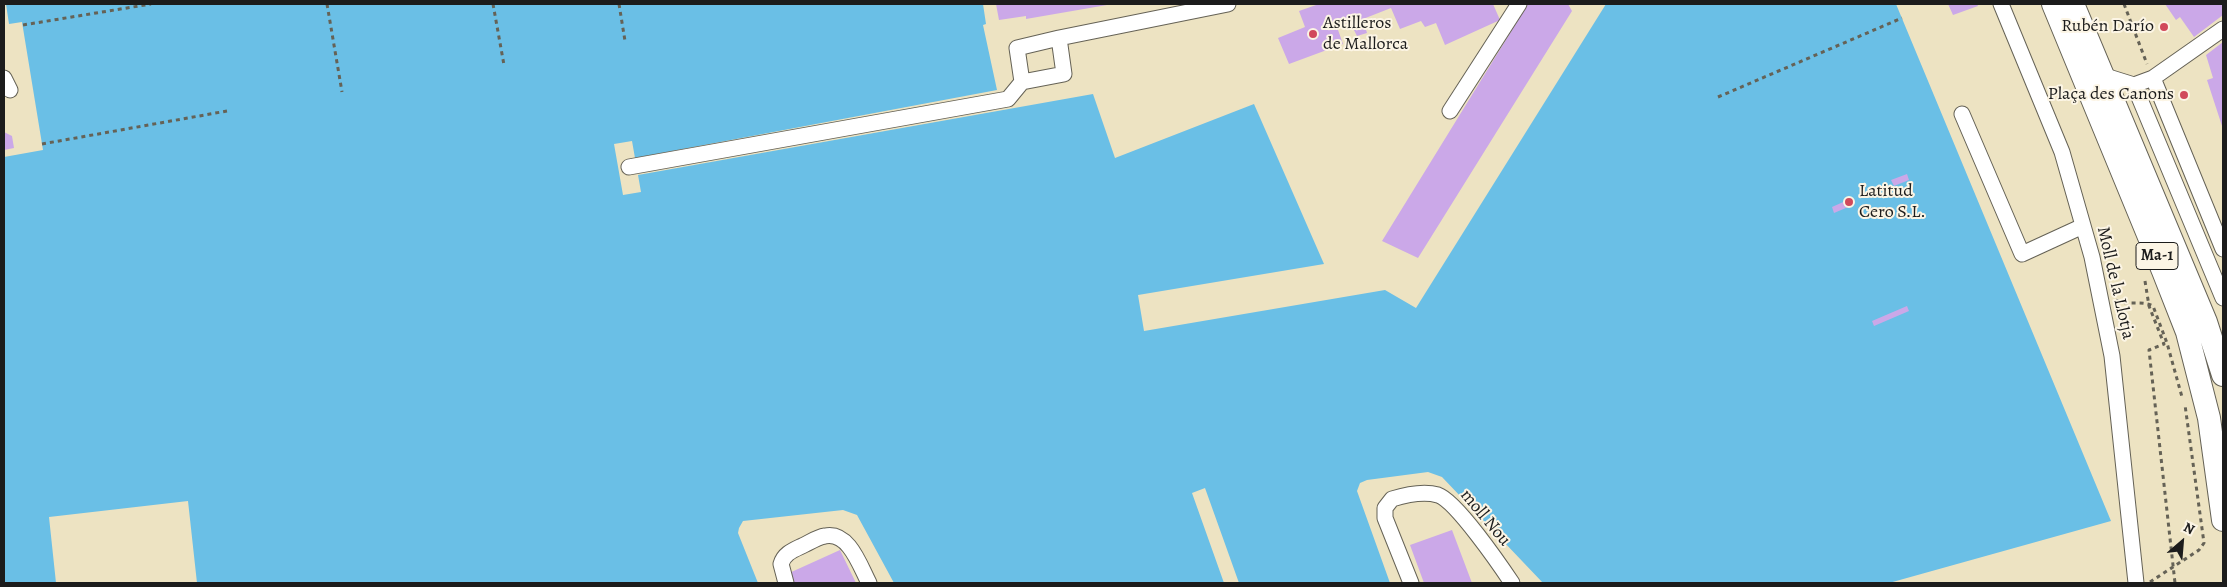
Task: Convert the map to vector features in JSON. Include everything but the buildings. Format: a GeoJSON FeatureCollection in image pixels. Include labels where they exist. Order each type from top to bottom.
{"type":"FeatureCollection","features":[{"type":"Feature","properties":{"kind":"highway","name":"Ma-1"},"geometry":{"type":"LineString","coordinates":[[2053,4],[2184,323],[2202,383],[2216,454],[2223,520]]}},
{"type":"Feature","properties":{"kind":"highway","name":"Ma-1"},"geometry":{"type":"LineString","coordinates":[[2073,4],[2206,322],[2223,375]]}},
{"type":"Feature","properties":{"kind":"street"},"geometry":{"type":"LineString","coordinates":[[1022,82],[1016,48],[1228,4]]}},
{"type":"Feature","properties":{"kind":"street"},"geometry":{"type":"LineString","coordinates":[[1450,111],[1519,4]]}},
{"type":"Feature","properties":{"kind":"street","name":"Moll de la Llotja"},"geometry":{"type":"LineString","coordinates":[[2001,4],[2062,152],[2083,226],[2112,356],[2136,583]]}},
{"type":"Feature","properties":{"kind":"street"},"geometry":{"type":"LineString","coordinates":[[2102,75],[2134,85],[2153,78],[2223,29]]}},
{"type":"Feature","properties":{"kind":"street"},"geometry":{"type":"LineString","coordinates":[[629,167],[1008,99],[1022,82],[1064,74],[1059,38]]}},
{"type":"Feature","properties":{"kind":"street"},"geometry":{"type":"LineString","coordinates":[[2153,78],[2223,250]]}},
{"type":"Feature","properties":{"kind":"street"},"geometry":{"type":"LineString","coordinates":[[2134,85],[2223,298]]}},
{"type":"Feature","properties":{"kind":"street"},"geometry":{"type":"LineString","coordinates":[[1962,114],[2022,254],[2083,226]]}},
{"type":"Feature","properties":{"kind":"street","name":"moll Nou"},"geometry":{"type":"LineString","coordinates":[[1411,583],[1385,518],[1385,508],[1392,499],[1429,493],[1441,496],[1450,503],[1488,548],[1512,583]]}},
{"type":"Feature","properties":{"kind":"street"},"geometry":{"type":"LineString","coordinates":[[786,583],[781,564],[785,556],[824,536],[832,535],[838,537],[849,546],[869,583]]}},
{"type":"Feature","properties":{"kind":"path"},"geometry":{"type":"LineString","coordinates":[[23,25],[151,4]]}},
{"type":"Feature","properties":{"kind":"path"},"geometry":{"type":"LineString","coordinates":[[327,4],[342,92]]}},
{"type":"Feature","properties":{"kind":"path"},"geometry":{"type":"LineString","coordinates":[[493,4],[504,65]]}},
{"type":"Feature","properties":{"kind":"path"},"geometry":{"type":"LineString","coordinates":[[619,4],[625,40]]}},
{"type":"Feature","properties":{"kind":"path"},"geometry":{"type":"LineString","coordinates":[[2124,4],[2153,78]]}},
{"type":"Feature","properties":{"kind":"path"},"geometry":{"type":"LineString","coordinates":[[1718,97],[1902,18]]}},
{"type":"Feature","properties":{"kind":"path"},"geometry":{"type":"LineString","coordinates":[[42,144],[227,112]]}},
{"type":"Feature","properties":{"kind":"path"},"geometry":{"type":"LineString","coordinates":[[2163,271],[2145,278],[2148,304],[2164,344],[2149,350],[2176,583]]}},
{"type":"Feature","properties":{"kind":"path"},"geometry":{"type":"LineString","coordinates":[[2111,295],[2122,303],[2148,304],[2153,306],[2167,343],[2185,405],[2204,543],[2199,550],[2147,583]]}},
{"type":"Feature","properties":{"kind":"water"},"geometry":{"type":"Polygon","coordinates":[[[6,4],[983,4],[986,24],[983,25],[997,90],[635,158],[632,141],[614,144],[623,195],[641,192],[638,175],[1093,94],[1115,158],[1254,104],[1324,264],[1138,295],[1144,331],[1385,290],[1416,308],[1606,4],[1896,4],[2111,521],[1889,583],[1543,583],[1442,477],[1428,472],[1367,480],[1360,483],[1357,491],[1390,583],[1239,583],[1205,488],[1192,493],[1224,583],[894,583],[857,515],[843,510],[743,521],[738,533],[758,583],[197,583],[188,501],[49,517],[56,583],[4,583],[4,157],[43,150],[22,22],[9,24],[6,4]]]}},
{"type":"Feature","properties":{"kind":"place","name":"Rubén Darío"},"geometry":{"type":"Point","coordinates":[2164,27]}},
{"type":"Feature","properties":{"kind":"place","name":"Astilleros de Mallorca"},"geometry":{"type":"Point","coordinates":[1313,34]}},
{"type":"Feature","properties":{"kind":"place","name":"Plaça des Canons"},"geometry":{"type":"Point","coordinates":[2184,95]}},
{"type":"Feature","properties":{"kind":"place","name":"Latitud Cero S.L."},"geometry":{"type":"Point","coordinates":[1849,202]}}]}
